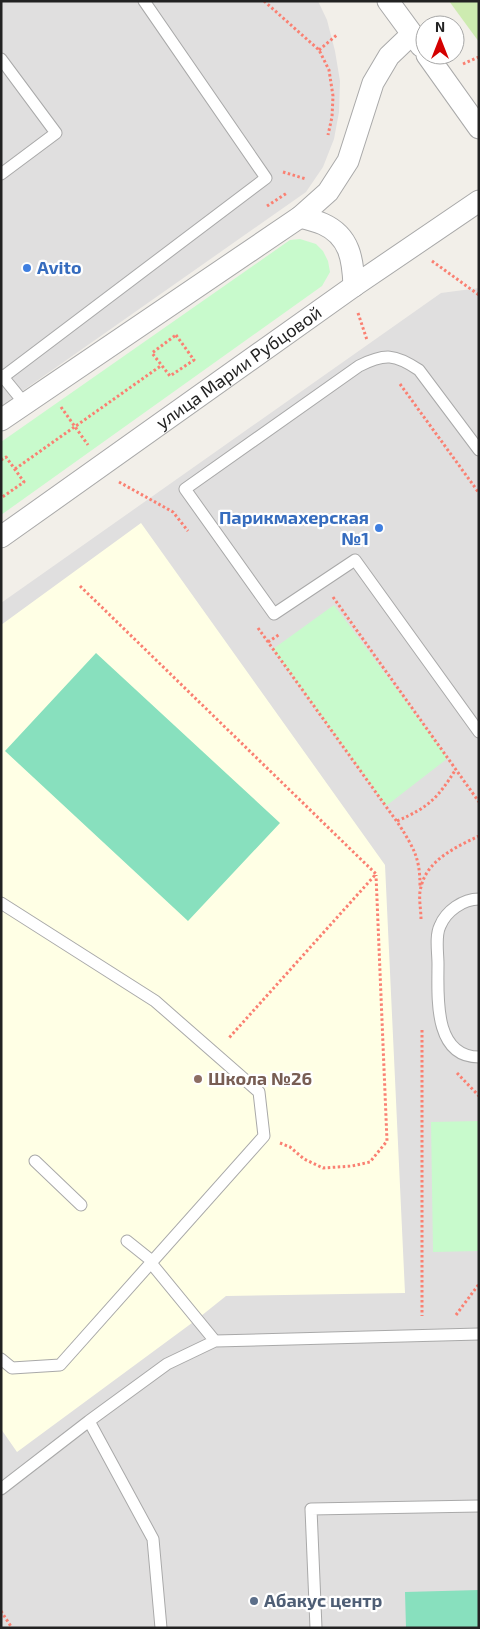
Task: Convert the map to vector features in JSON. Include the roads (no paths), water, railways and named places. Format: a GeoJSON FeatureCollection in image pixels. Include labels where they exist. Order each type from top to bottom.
{"type":"FeatureCollection","features":[{"type":"Feature","properties":{"kind":"street"},"geometry":{"type":"LineString","coordinates":[[388,1],[415,38]]}},
{"type":"Feature","properties":{"kind":"street"},"geometry":{"type":"LineString","coordinates":[[1,420],[300,217],[328,192],[348,161],[372,83],[388,56],[412,34]]}},
{"type":"Feature","properties":{"kind":"street"},"geometry":{"type":"LineString","coordinates":[[434,65],[479,128]]}},
{"type":"Feature","properties":{"kind":"street","name":"улица Марии Рубцовой"},"geometry":{"type":"LineString","coordinates":[[1,536],[354,286],[479,201]]}},
{"type":"Feature","properties":{"kind":"street"},"geometry":{"type":"LineString","coordinates":[[300,217],[324,224],[344,239],[353,262],[354,286]]}},
{"type":"Feature","properties":{"kind":"lane"},"geometry":{"type":"LineString","coordinates":[[24,404],[2,376],[266,178],[144,1]]}},
{"type":"Feature","properties":{"kind":"lane"},"geometry":{"type":"LineString","coordinates":[[1,60],[56,133],[1,174]]}},
{"type":"Feature","properties":{"kind":"lane"},"geometry":{"type":"LineString","coordinates":[[479,450],[420,370],[406,361],[390,357],[374,358],[359,366],[185,489],[274,614],[355,560],[479,732]]}},
{"type":"Feature","properties":{"kind":"lane"},"geometry":{"type":"LineString","coordinates":[[479,899],[472,899],[458,904],[439,926],[438,1004],[441,1023],[447,1037],[456,1050],[468,1057],[479,1057]]}},
{"type":"Feature","properties":{"kind":"lane"},"geometry":{"type":"LineString","coordinates":[[1,903],[155,1001],[216,1053],[260,1092],[264,1136],[60,1365],[12,1368],[1,1359]]}},
{"type":"Feature","properties":{"kind":"lane"},"geometry":{"type":"LineString","coordinates":[[35,1161],[81,1205]]}},
{"type":"Feature","properties":{"kind":"lane"},"geometry":{"type":"LineString","coordinates":[[126,1241],[151,1262],[215,1341]]}},
{"type":"Feature","properties":{"kind":"lane"},"geometry":{"type":"LineString","coordinates":[[1,1489],[166,1364],[215,1341],[479,1334]]}},
{"type":"Feature","properties":{"kind":"lane"},"geometry":{"type":"LineString","coordinates":[[89,1421],[153,1539],[162,1628]]}},
{"type":"Feature","properties":{"kind":"lane"},"geometry":{"type":"LineString","coordinates":[[316,1628],[311,1509],[479,1506]]}},
{"type":"Feature","properties":{"kind":"place","name":"Avito"},"geometry":{"type":"Point","coordinates":[27,268]}},
{"type":"Feature","properties":{"kind":"place","name":"Парикмахерская №1"},"geometry":{"type":"Point","coordinates":[379,528]}},
{"type":"Feature","properties":{"kind":"place","name":"Школа №26"},"geometry":{"type":"Point","coordinates":[198,1079]}},
{"type":"Feature","properties":{"kind":"place","name":"Абакус центр"},"geometry":{"type":"Point","coordinates":[254,1601]}}]}
